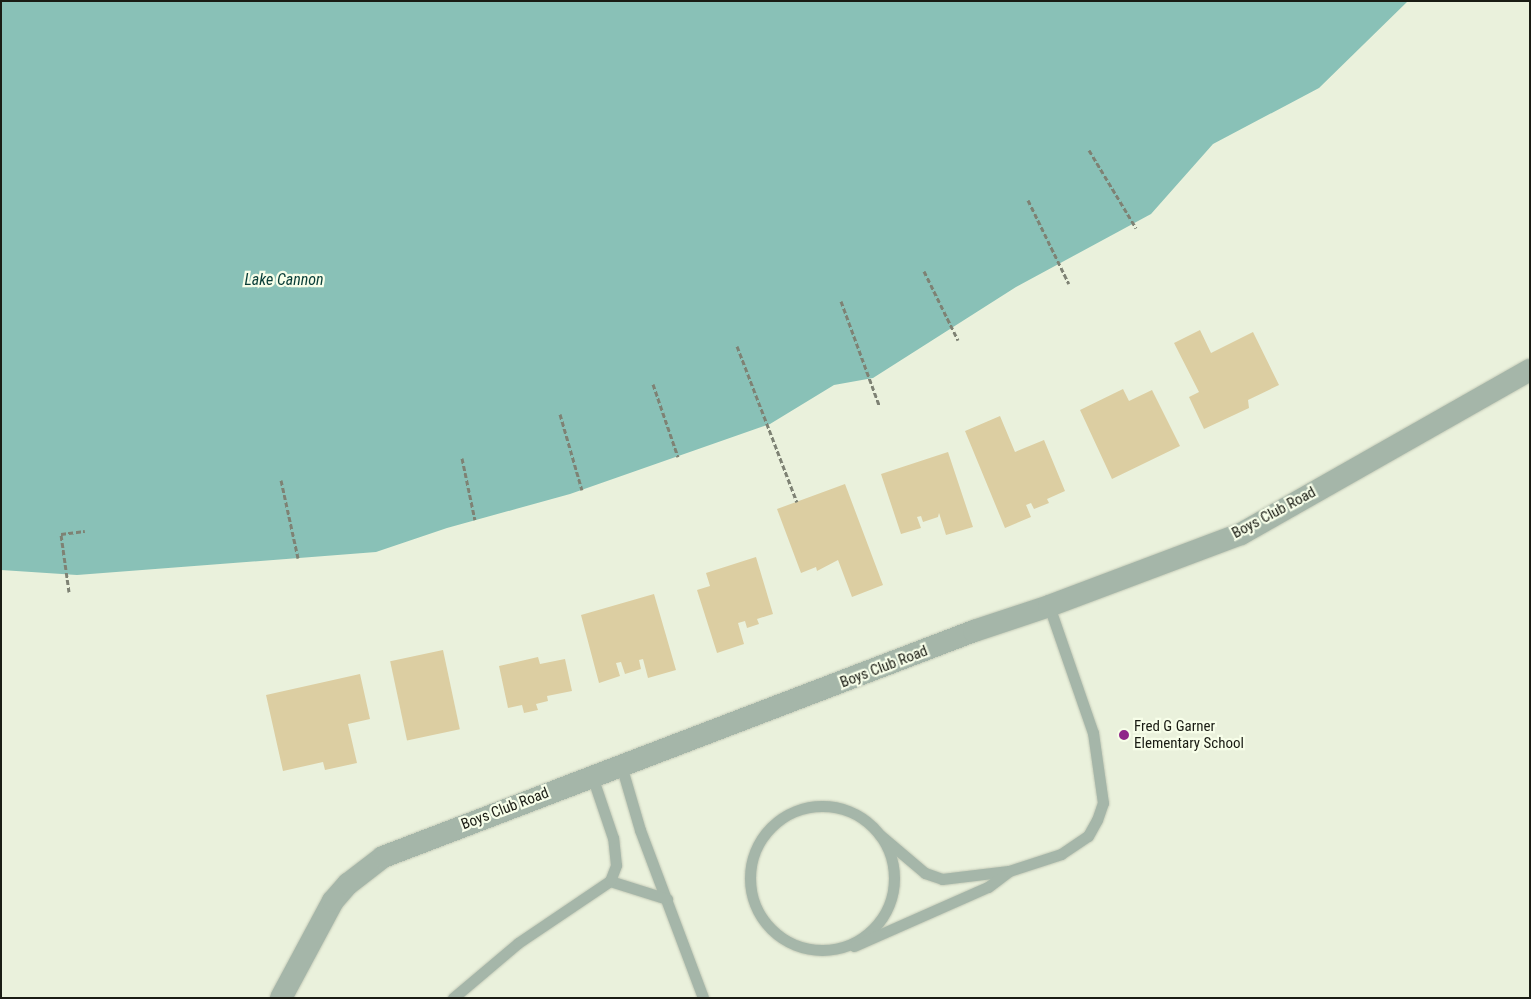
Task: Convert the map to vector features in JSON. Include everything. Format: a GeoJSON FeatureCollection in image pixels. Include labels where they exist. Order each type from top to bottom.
{"type":"FeatureCollection","features":[{"type":"Feature","properties":{"kind":"street","name":"Boys Club Road"},"geometry":{"type":"LineString","coordinates":[[281,998],[324,915],[348,884],[364,870],[402,848],[974,631],[1050,606],[1241,534],[1530,370]]}},
{"type":"Feature","properties":{"kind":"lane"},"geometry":{"type":"LineString","coordinates":[[1009,871],[988,887],[854,946],[833,951],[813,950],[790,943],[770,929],[756,910],[752,895],[750,864],[758,842],[773,823],[793,811],[816,806],[840,808],[854,814],[899,847],[925,873],[942,879],[1009,871],[1061,854],[1088,836],[1103,803],[1093,733],[1050,606]]}},
{"type":"Feature","properties":{"kind":"lane"},"geometry":{"type":"LineString","coordinates":[[621,765],[640,830],[703,998]]}},
{"type":"Feature","properties":{"kind":"lane"},"geometry":{"type":"LineString","coordinates":[[453,998],[518,943],[610,881],[616,865],[613,838],[592,776]]}},
{"type":"Feature","properties":{"kind":"lane"},"geometry":{"type":"LineString","coordinates":[[854,946],[878,924],[890,903],[894,879],[890,855],[879,834]]}},
{"type":"Feature","properties":{"kind":"lane"},"geometry":{"type":"LineString","coordinates":[[610,881],[667,899]]}},
{"type":"Feature","properties":{"kind":"path"},"geometry":{"type":"LineString","coordinates":[[1089,150],[1136,228]]}},
{"type":"Feature","properties":{"kind":"path"},"geometry":{"type":"LineString","coordinates":[[1028,200],[1069,284]]}},
{"type":"Feature","properties":{"kind":"path"},"geometry":{"type":"LineString","coordinates":[[924,272],[958,340]]}},
{"type":"Feature","properties":{"kind":"path"},"geometry":{"type":"LineString","coordinates":[[841,301],[879,405]]}},
{"type":"Feature","properties":{"kind":"path"},"geometry":{"type":"LineString","coordinates":[[737,346],[796,502]]}},
{"type":"Feature","properties":{"kind":"path"},"geometry":{"type":"LineString","coordinates":[[653,384],[678,457]]}},
{"type":"Feature","properties":{"kind":"path"},"geometry":{"type":"LineString","coordinates":[[560,414],[582,490]]}},
{"type":"Feature","properties":{"kind":"path"},"geometry":{"type":"LineString","coordinates":[[462,458],[475,520]]}},
{"type":"Feature","properties":{"kind":"path"},"geometry":{"type":"LineString","coordinates":[[281,480],[298,558]]}},
{"type":"Feature","properties":{"kind":"path"},"geometry":{"type":"LineString","coordinates":[[69,592],[61,534],[85,531]]}},
{"type":"Feature","properties":{"kind":"water","name":"Lake Cannon"},"geometry":{"type":"Polygon","coordinates":[[[1,1],[1408,1],[1319,88],[1213,144],[1151,214],[1016,287],[873,378],[834,385],[770,424],[570,494],[447,528],[376,552],[77,575],[1,570],[1,1]]]}},
{"type":"Feature","properties":{"kind":"building"},"geometry":{"type":"Polygon","coordinates":[[[1200,330],[1211,353],[1253,332],[1279,385],[1248,400],[1249,408],[1204,429],[1189,397],[1199,392],[1174,343],[1200,330]]]}},
{"type":"Feature","properties":{"kind":"building"},"geometry":{"type":"Polygon","coordinates":[[[1123,389],[1129,401],[1152,390],[1180,446],[1112,479],[1080,410],[1123,389]]]}},
{"type":"Feature","properties":{"kind":"building"},"geometry":{"type":"Polygon","coordinates":[[[1000,416],[1015,452],[1044,440],[1065,491],[1047,499],[1049,503],[1034,509],[1031,503],[1026,505],[1031,517],[1005,528],[965,431],[1000,416]]]}},
{"type":"Feature","properties":{"kind":"building"},"geometry":{"type":"Polygon","coordinates":[[[948,452],[973,527],[946,535],[939,513],[938,517],[923,522],[921,516],[917,517],[921,528],[901,534],[881,474],[948,452]]]}},
{"type":"Feature","properties":{"kind":"building"},"geometry":{"type":"Polygon","coordinates":[[[845,484],[883,585],[852,597],[838,560],[817,571],[816,567],[801,573],[777,509],[845,484]]]}},
{"type":"Feature","properties":{"kind":"building"},"geometry":{"type":"Polygon","coordinates":[[[756,557],[773,614],[757,619],[759,624],[747,628],[745,621],[738,623],[744,644],[717,653],[697,590],[710,586],[706,573],[756,557]]]}},
{"type":"Feature","properties":{"kind":"building"},"geometry":{"type":"Polygon","coordinates":[[[654,594],[676,670],[648,678],[643,659],[639,660],[641,669],[625,674],[621,662],[616,663],[620,676],[599,683],[581,615],[654,594]]]}},
{"type":"Feature","properties":{"kind":"building"},"geometry":{"type":"Polygon","coordinates":[[[443,650],[460,729],[407,740],[390,661],[443,650]]]}},
{"type":"Feature","properties":{"kind":"building"},"geometry":{"type":"Polygon","coordinates":[[[538,657],[540,664],[565,659],[572,691],[547,696],[548,701],[536,704],[538,710],[524,713],[522,705],[508,708],[499,666],[538,657]]]}},
{"type":"Feature","properties":{"kind":"building"},"geometry":{"type":"Polygon","coordinates":[[[360,674],[370,719],[348,724],[357,763],[325,770],[323,762],[283,771],[266,695],[360,674]]]}},
{"type":"Feature","properties":{"kind":"place","name":"Fred G Garner Elementary School"},"geometry":{"type":"Point","coordinates":[1124,735]}}]}
